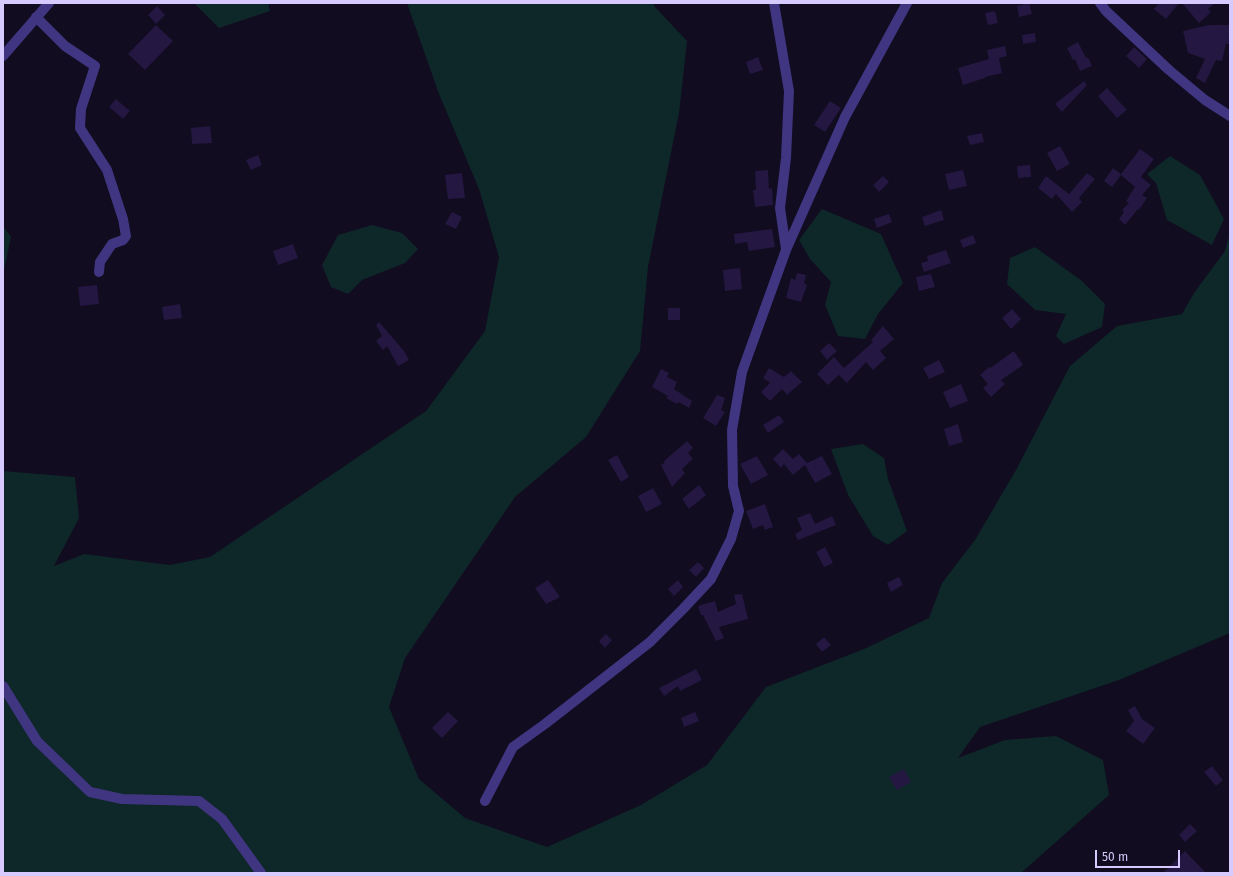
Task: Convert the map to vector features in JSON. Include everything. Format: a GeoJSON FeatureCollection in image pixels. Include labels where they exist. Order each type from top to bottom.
{"type":"FeatureCollection","features":[{"type":"Feature","properties":{"kind":"street"},"geometry":{"type":"LineString","coordinates":[[3,56],[36,16],[49,3]]}},
{"type":"Feature","properties":{"kind":"street"},"geometry":{"type":"LineString","coordinates":[[774,3],[789,91],[786,158],[780,208],[786,250]]}},
{"type":"Feature","properties":{"kind":"street"},"geometry":{"type":"LineString","coordinates":[[485,802],[514,747],[650,642],[710,579],[731,540],[739,511],[732,486],[732,430],[742,372],[786,250],[845,117],[907,3]]}},
{"type":"Feature","properties":{"kind":"street"},"geometry":{"type":"LineString","coordinates":[[1100,3],[1169,70],[1205,100],[1230,116]]}},
{"type":"Feature","properties":{"kind":"street"},"geometry":{"type":"LineString","coordinates":[[36,16],[65,46],[95,66],[81,109],[80,128],[107,170],[123,219],[126,236],[123,240],[112,244],[100,262],[99,272]]}},
{"type":"Feature","properties":{"kind":"street"},"geometry":{"type":"LineString","coordinates":[[3,686],[37,741],[90,792],[122,799],[199,801],[222,819],[261,873]]}},
{"type":"Feature","properties":{"kind":"green space"},"geometry":{"type":"Polygon","coordinates":[[[194,3],[268,3],[270,11],[219,28],[194,3]]]}},
{"type":"Feature","properties":{"kind":"green space"},"geometry":{"type":"Polygon","coordinates":[[[407,3],[653,3],[687,41],[679,113],[648,267],[640,351],[586,437],[515,497],[405,658],[389,707],[419,779],[465,818],[547,847],[641,805],[707,765],[766,687],[864,649],[929,618],[942,583],[975,540],[1016,470],[1070,366],[1117,326],[1182,314],[1194,293],[1225,251],[1230,233],[1230,633],[1119,680],[980,727],[958,758],[1005,740],[1056,736],[1103,760],[1109,795],[1021,873],[3,873],[3,471],[75,477],[79,518],[54,566],[84,554],[170,565],[210,557],[426,411],[485,331],[499,257],[479,189],[439,94],[407,3]]]}},
{"type":"Feature","properties":{"kind":"green space"},"geometry":{"type":"Polygon","coordinates":[[[1170,156],[1200,175],[1224,219],[1212,245],[1167,220],[1156,183],[1147,174],[1170,156]]]}},
{"type":"Feature","properties":{"kind":"green space"},"geometry":{"type":"Polygon","coordinates":[[[822,209],[881,234],[903,283],[878,314],[865,339],[838,336],[825,305],[831,282],[810,259],[799,240],[822,209]]]}},
{"type":"Feature","properties":{"kind":"green space"},"geometry":{"type":"Polygon","coordinates":[[[372,225],[402,233],[418,249],[405,263],[362,280],[348,294],[331,287],[322,265],[338,235],[372,225]]]}},
{"type":"Feature","properties":{"kind":"green space"},"geometry":{"type":"Polygon","coordinates":[[[3,226],[11,237],[3,275],[3,226]]]}},
{"type":"Feature","properties":{"kind":"green space"},"geometry":{"type":"Polygon","coordinates":[[[1035,247],[1082,281],[1105,304],[1102,327],[1064,344],[1056,336],[1066,314],[1035,310],[1007,284],[1010,258],[1035,247]]]}},
{"type":"Feature","properties":{"kind":"green space"},"geometry":{"type":"Polygon","coordinates":[[[863,444],[884,458],[888,479],[907,531],[888,545],[873,536],[848,495],[831,449],[863,444]]]}},
{"type":"Feature","properties":{"kind":"building"},"geometry":{"type":"Polygon","coordinates":[[[1029,3],[1032,14],[1019,17],[1017,6],[1029,3]]]}},
{"type":"Feature","properties":{"kind":"building"},"geometry":{"type":"Polygon","coordinates":[[[1159,3],[1179,3],[1166,19],[1154,9],[1159,3]]]}},
{"type":"Feature","properties":{"kind":"building"},"geometry":{"type":"Polygon","coordinates":[[[1182,3],[1215,3],[1208,9],[1211,12],[1199,23],[1182,3]]]}},
{"type":"Feature","properties":{"kind":"building"},"geometry":{"type":"Polygon","coordinates":[[[157,6],[165,15],[156,24],[148,15],[157,6]]]}},
{"type":"Feature","properties":{"kind":"building"},"geometry":{"type":"Polygon","coordinates":[[[995,11],[998,23],[988,25],[985,13],[995,11]]]}},
{"type":"Feature","properties":{"kind":"building"},"geometry":{"type":"Polygon","coordinates":[[[156,25],[173,41],[145,70],[128,54],[156,25]]]}},
{"type":"Feature","properties":{"kind":"building"},"geometry":{"type":"Polygon","coordinates":[[[1209,25],[1230,25],[1230,44],[1226,44],[1222,61],[1216,60],[1205,83],[1196,78],[1205,59],[1188,53],[1183,31],[1209,25]]]}},
{"type":"Feature","properties":{"kind":"building"},"geometry":{"type":"Polygon","coordinates":[[[1035,33],[1036,42],[1023,44],[1022,35],[1035,33]]]}},
{"type":"Feature","properties":{"kind":"building"},"geometry":{"type":"Polygon","coordinates":[[[1078,42],[1092,66],[1080,71],[1075,59],[1073,60],[1067,48],[1078,42]]]}},
{"type":"Feature","properties":{"kind":"building"},"geometry":{"type":"Polygon","coordinates":[[[1005,46],[1007,56],[999,58],[1002,73],[963,85],[958,68],[989,59],[987,50],[1005,46]]]}},
{"type":"Feature","properties":{"kind":"building"},"geometry":{"type":"Polygon","coordinates":[[[1134,47],[1147,59],[1139,68],[1126,56],[1134,47]]]}},
{"type":"Feature","properties":{"kind":"building"},"geometry":{"type":"Polygon","coordinates":[[[758,57],[763,70],[750,74],[746,62],[758,57]]]}},
{"type":"Feature","properties":{"kind":"building"},"geometry":{"type":"Polygon","coordinates":[[[1084,81],[1087,85],[1062,112],[1055,104],[1084,81]]]}},
{"type":"Feature","properties":{"kind":"building"},"geometry":{"type":"Polygon","coordinates":[[[1107,88],[1127,110],[1117,118],[1098,96],[1107,88]]]}},
{"type":"Feature","properties":{"kind":"building"},"geometry":{"type":"Polygon","coordinates":[[[116,99],[130,111],[123,119],[109,107],[116,99]]]}},
{"type":"Feature","properties":{"kind":"building"},"geometry":{"type":"Polygon","coordinates":[[[830,101],[841,108],[825,132],[814,125],[830,101]]]}},
{"type":"Feature","properties":{"kind":"building"},"geometry":{"type":"Polygon","coordinates":[[[210,126],[212,143],[192,144],[191,128],[210,126]]]}},
{"type":"Feature","properties":{"kind":"building"},"geometry":{"type":"Polygon","coordinates":[[[982,133],[984,142],[970,145],[967,136],[982,133]]]}},
{"type":"Feature","properties":{"kind":"building"},"geometry":{"type":"Polygon","coordinates":[[[1060,146],[1070,164],[1057,171],[1047,153],[1060,146]]]}},
{"type":"Feature","properties":{"kind":"building"},"geometry":{"type":"Polygon","coordinates":[[[1140,149],[1154,159],[1141,177],[1151,185],[1142,195],[1147,198],[1139,210],[1138,209],[1125,225],[1119,219],[1124,212],[1122,210],[1129,203],[1126,201],[1135,187],[1121,175],[1112,187],[1104,181],[1113,168],[1121,174],[1140,149]]]}},
{"type":"Feature","properties":{"kind":"building"},"geometry":{"type":"Polygon","coordinates":[[[258,155],[262,165],[251,170],[246,160],[258,155]]]}},
{"type":"Feature","properties":{"kind":"building"},"geometry":{"type":"Polygon","coordinates":[[[1030,165],[1031,177],[1018,178],[1017,166],[1030,165]]]}},
{"type":"Feature","properties":{"kind":"building"},"geometry":{"type":"Polygon","coordinates":[[[768,170],[769,189],[772,188],[773,205],[755,207],[753,190],[756,190],[755,171],[768,170]]]}},
{"type":"Feature","properties":{"kind":"building"},"geometry":{"type":"Polygon","coordinates":[[[963,170],[967,186],[949,190],[945,174],[963,170]]]}},
{"type":"Feature","properties":{"kind":"building"},"geometry":{"type":"Polygon","coordinates":[[[462,173],[465,198],[448,199],[445,175],[462,173]]]}},
{"type":"Feature","properties":{"kind":"building"},"geometry":{"type":"Polygon","coordinates":[[[1087,173],[1095,179],[1079,198],[1082,202],[1072,212],[1056,194],[1052,199],[1038,188],[1046,176],[1069,194],[1087,173]]]}},
{"type":"Feature","properties":{"kind":"building"},"geometry":{"type":"Polygon","coordinates":[[[883,176],[889,182],[879,192],[873,185],[883,176]]]}},
{"type":"Feature","properties":{"kind":"building"},"geometry":{"type":"Polygon","coordinates":[[[941,210],[944,220],[925,226],[922,217],[941,210]]]}},
{"type":"Feature","properties":{"kind":"building"},"geometry":{"type":"Polygon","coordinates":[[[452,212],[462,217],[456,229],[445,224],[452,212]]]}},
{"type":"Feature","properties":{"kind":"building"},"geometry":{"type":"Polygon","coordinates":[[[889,214],[892,222],[877,228],[874,219],[889,214]]]}},
{"type":"Feature","properties":{"kind":"building"},"geometry":{"type":"Polygon","coordinates":[[[772,229],[775,247],[749,251],[747,242],[735,244],[734,234],[772,229]]]}},
{"type":"Feature","properties":{"kind":"building"},"geometry":{"type":"Polygon","coordinates":[[[973,235],[976,243],[963,248],[960,240],[973,235]]]}},
{"type":"Feature","properties":{"kind":"building"},"geometry":{"type":"Polygon","coordinates":[[[293,244],[298,258],[278,265],[273,251],[293,244]]]}},
{"type":"Feature","properties":{"kind":"building"},"geometry":{"type":"Polygon","coordinates":[[[946,250],[951,263],[924,272],[921,263],[928,261],[927,256],[946,250]]]}},
{"type":"Feature","properties":{"kind":"building"},"geometry":{"type":"Polygon","coordinates":[[[740,268],[742,289],[725,291],[723,270],[740,268]]]}},
{"type":"Feature","properties":{"kind":"building"},"geometry":{"type":"Polygon","coordinates":[[[797,273],[806,275],[804,283],[807,285],[801,302],[786,298],[791,278],[795,280],[797,273]]]}},
{"type":"Feature","properties":{"kind":"building"},"geometry":{"type":"Polygon","coordinates":[[[931,274],[935,287],[919,291],[916,277],[931,274]]]}},
{"type":"Feature","properties":{"kind":"building"},"geometry":{"type":"Polygon","coordinates":[[[97,285],[99,304],[80,306],[78,287],[97,285]]]}},
{"type":"Feature","properties":{"kind":"building"},"geometry":{"type":"Polygon","coordinates":[[[180,304],[182,318],[164,320],[162,307],[180,304]]]}},
{"type":"Feature","properties":{"kind":"building"},"geometry":{"type":"Polygon","coordinates":[[[668,308],[680,308],[680,320],[668,320],[668,308]]]}},
{"type":"Feature","properties":{"kind":"building"},"geometry":{"type":"Polygon","coordinates":[[[1012,309],[1021,319],[1011,329],[1002,318],[1012,309]]]}},
{"type":"Feature","properties":{"kind":"building"},"geometry":{"type":"Polygon","coordinates":[[[379,322],[404,351],[409,360],[398,366],[387,346],[383,350],[376,341],[382,336],[376,325],[379,322]]]}},
{"type":"Feature","properties":{"kind":"building"},"geometry":{"type":"Polygon","coordinates":[[[883,326],[894,339],[880,351],[886,358],[873,370],[866,362],[847,383],[839,375],[828,385],[817,374],[834,357],[844,368],[873,342],[871,340],[883,326]]]}},
{"type":"Feature","properties":{"kind":"building"},"geometry":{"type":"Polygon","coordinates":[[[829,343],[837,351],[827,360],[820,351],[829,343]]]}},
{"type":"Feature","properties":{"kind":"building"},"geometry":{"type":"Polygon","coordinates":[[[1014,351],[1023,365],[1001,380],[1005,384],[991,397],[983,388],[988,384],[980,375],[989,367],[990,368],[1014,351]]]}},
{"type":"Feature","properties":{"kind":"building"},"geometry":{"type":"Polygon","coordinates":[[[939,360],[945,372],[929,379],[923,368],[939,360]]]}},
{"type":"Feature","properties":{"kind":"building"},"geometry":{"type":"Polygon","coordinates":[[[769,368],[784,377],[791,371],[802,382],[787,395],[782,389],[770,401],[761,392],[770,383],[763,378],[769,368]]]}},
{"type":"Feature","properties":{"kind":"building"},"geometry":{"type":"Polygon","coordinates":[[[661,369],[669,373],[667,377],[677,382],[674,389],[692,401],[689,408],[679,402],[677,404],[666,398],[668,396],[652,387],[661,369]]]}},
{"type":"Feature","properties":{"kind":"building"},"geometry":{"type":"Polygon","coordinates":[[[961,384],[968,401],[950,408],[943,392],[961,384]]]}},
{"type":"Feature","properties":{"kind":"building"},"geometry":{"type":"Polygon","coordinates":[[[717,395],[725,398],[721,410],[725,412],[716,426],[703,418],[717,395]]]}},
{"type":"Feature","properties":{"kind":"building"},"geometry":{"type":"Polygon","coordinates":[[[779,415],[784,422],[768,433],[763,425],[779,415]]]}},
{"type":"Feature","properties":{"kind":"building"},"geometry":{"type":"Polygon","coordinates":[[[958,424],[963,442],[949,446],[944,429],[958,424]]]}},
{"type":"Feature","properties":{"kind":"building"},"geometry":{"type":"Polygon","coordinates":[[[687,441],[693,448],[688,453],[693,459],[682,469],[685,473],[672,487],[661,465],[687,441]]]}},
{"type":"Feature","properties":{"kind":"building"},"geometry":{"type":"Polygon","coordinates":[[[783,449],[793,459],[799,454],[807,463],[822,456],[832,474],[815,483],[805,465],[793,475],[784,464],[781,468],[773,459],[783,449]]]}},
{"type":"Feature","properties":{"kind":"building"},"geometry":{"type":"Polygon","coordinates":[[[617,455],[629,477],[621,482],[608,460],[617,455]]]}},
{"type":"Feature","properties":{"kind":"building"},"geometry":{"type":"Polygon","coordinates":[[[757,456],[768,475],[751,484],[740,464],[757,456]]]}},
{"type":"Feature","properties":{"kind":"building"},"geometry":{"type":"Polygon","coordinates":[[[699,485],[706,495],[689,509],[682,499],[699,485]]]}},
{"type":"Feature","properties":{"kind":"building"},"geometry":{"type":"Polygon","coordinates":[[[653,488],[662,504],[646,512],[638,496],[653,488]]]}},
{"type":"Feature","properties":{"kind":"building"},"geometry":{"type":"Polygon","coordinates":[[[765,504],[773,527],[765,530],[763,525],[753,529],[746,511],[765,504]]]}},
{"type":"Feature","properties":{"kind":"building"},"geometry":{"type":"Polygon","coordinates":[[[810,513],[815,524],[832,516],[836,525],[798,540],[795,534],[802,530],[797,518],[810,513]]]}},
{"type":"Feature","properties":{"kind":"building"},"geometry":{"type":"Polygon","coordinates":[[[825,547],[833,563],[824,567],[816,552],[825,547]]]}},
{"type":"Feature","properties":{"kind":"building"},"geometry":{"type":"Polygon","coordinates":[[[698,562],[704,568],[696,577],[689,570],[698,562]]]}},
{"type":"Feature","properties":{"kind":"building"},"geometry":{"type":"Polygon","coordinates":[[[899,577],[903,585],[891,592],[887,583],[899,577]]]}},
{"type":"Feature","properties":{"kind":"building"},"geometry":{"type":"Polygon","coordinates":[[[548,580],[560,597],[546,604],[535,588],[548,580]]]}},
{"type":"Feature","properties":{"kind":"building"},"geometry":{"type":"Polygon","coordinates":[[[678,580],[683,587],[674,596],[668,589],[678,580]]]}},
{"type":"Feature","properties":{"kind":"building"},"geometry":{"type":"Polygon","coordinates":[[[742,594],[748,619],[719,627],[724,638],[716,641],[703,615],[701,615],[698,606],[715,601],[718,612],[736,604],[734,595],[742,594]]]}},
{"type":"Feature","properties":{"kind":"building"},"geometry":{"type":"Polygon","coordinates":[[[606,634],[612,640],[605,648],[599,641],[606,634]]]}},
{"type":"Feature","properties":{"kind":"building"},"geometry":{"type":"Polygon","coordinates":[[[824,637],[831,645],[822,652],[816,644],[824,637]]]}},
{"type":"Feature","properties":{"kind":"building"},"geometry":{"type":"Polygon","coordinates":[[[696,669],[702,680],[680,691],[678,686],[664,696],[659,688],[696,669]]]}},
{"type":"Feature","properties":{"kind":"building"},"geometry":{"type":"Polygon","coordinates":[[[1135,706],[1142,719],[1155,728],[1143,744],[1126,731],[1134,721],[1128,710],[1135,706]]]}},
{"type":"Feature","properties":{"kind":"building"},"geometry":{"type":"Polygon","coordinates":[[[448,712],[458,721],[442,738],[432,728],[448,712]]]}},
{"type":"Feature","properties":{"kind":"building"},"geometry":{"type":"Polygon","coordinates":[[[695,712],[699,721],[684,727],[681,718],[695,712]]]}},
{"type":"Feature","properties":{"kind":"building"},"geometry":{"type":"Polygon","coordinates":[[[1212,766],[1223,780],[1216,786],[1204,772],[1212,766]]]}},
{"type":"Feature","properties":{"kind":"building"},"geometry":{"type":"Polygon","coordinates":[[[904,769],[911,782],[897,790],[889,777],[904,769]]]}},
{"type":"Feature","properties":{"kind":"building"},"geometry":{"type":"Polygon","coordinates":[[[1190,824],[1197,831],[1185,842],[1179,835],[1190,824]]]}},
{"type":"Feature","properties":{"kind":"building"},"geometry":{"type":"Polygon","coordinates":[[[1185,851],[1206,873],[1163,873],[1185,851]]]}}]}
